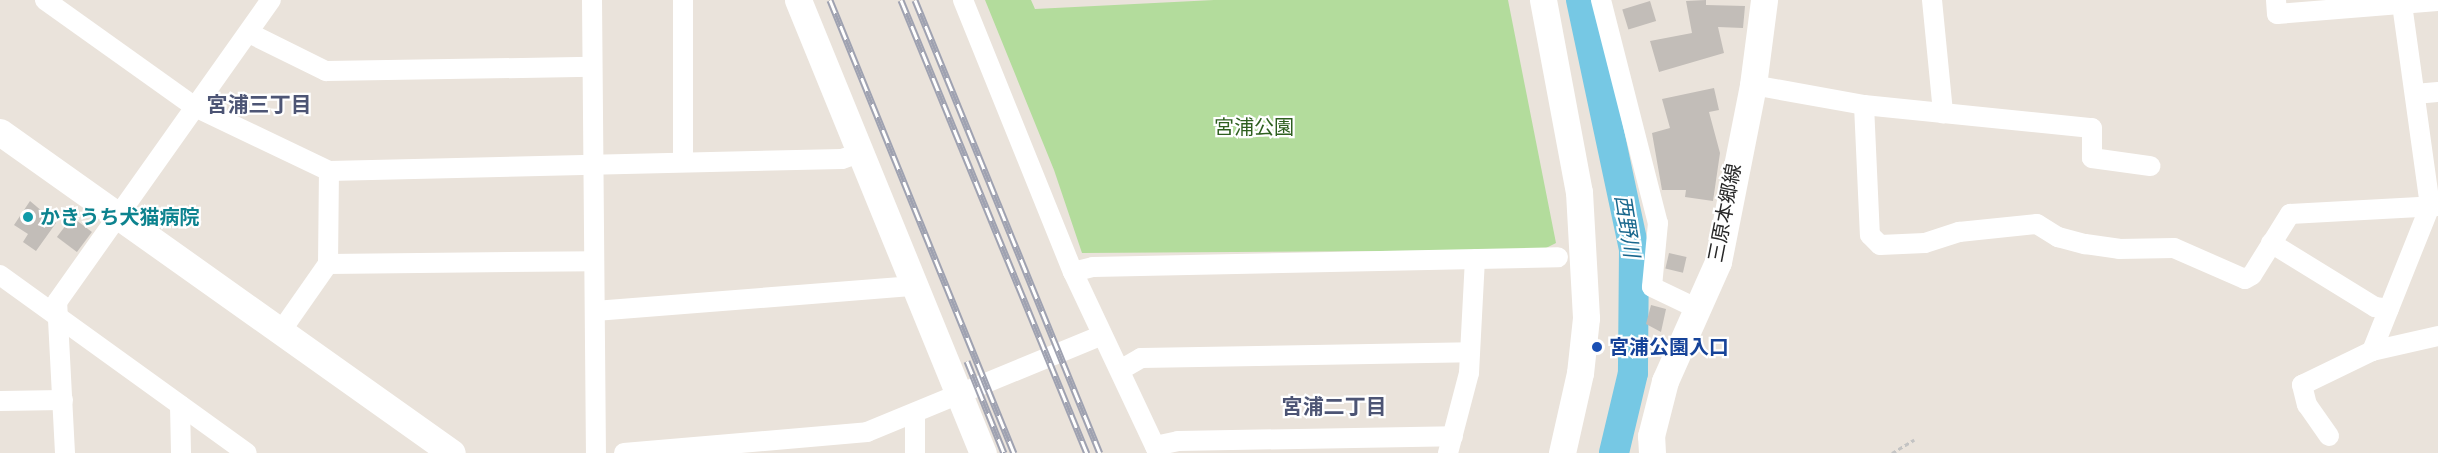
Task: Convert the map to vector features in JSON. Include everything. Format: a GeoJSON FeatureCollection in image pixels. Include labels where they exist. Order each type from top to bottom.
{"type":"FeatureCollection","features":[{"type":"Feature","properties":{"kind":"street"},"geometry":{"type":"LineString","coordinates":[[45,0],[195,107],[329,171],[842,159],[859,153]]}},
{"type":"Feature","properties":{"kind":"street"},"geometry":{"type":"LineString","coordinates":[[65,453],[62,329],[56,315],[57,302],[271,0]]}},
{"type":"Feature","properties":{"kind":"street"},"geometry":{"type":"LineString","coordinates":[[592,0],[596,453]]}},
{"type":"Feature","properties":{"kind":"street"},"geometry":{"type":"LineString","coordinates":[[683,0],[683,162]]}},
{"type":"Feature","properties":{"kind":"street"},"geometry":{"type":"LineString","coordinates":[[798,0],[983,453]]}},
{"type":"Feature","properties":{"kind":"street"},"geometry":{"type":"LineString","coordinates":[[963,0],[1100,336],[1122,369],[1156,450],[1178,441],[1450,445],[1470,352],[1475,259]]}},
{"type":"Feature","properties":{"kind":"street"},"geometry":{"type":"LineString","coordinates":[[1543,0],[1579,192],[1586,318],[1580,372],[1562,453]]}},
{"type":"Feature","properties":{"kind":"street"},"geometry":{"type":"LineString","coordinates":[[1601,0],[1658,223],[1652,287],[1698,309]]}},
{"type":"Feature","properties":{"kind":"street","name":"三原本郷線"},"geometry":{"type":"LineString","coordinates":[[1652,453],[1651,436],[1665,381],[1718,262],[1753,85],[1764,0]]}},
{"type":"Feature","properties":{"kind":"street"},"geometry":{"type":"LineString","coordinates":[[1932,0],[1943,113]]}},
{"type":"Feature","properties":{"kind":"street"},"geometry":{"type":"LineString","coordinates":[[2276,0],[2277,14],[2438,1]]}},
{"type":"Feature","properties":{"kind":"street"},"geometry":{"type":"LineString","coordinates":[[2372,351],[2434,206],[2402,3]]}},
{"type":"Feature","properties":{"kind":"street"},"geometry":{"type":"LineString","coordinates":[[249,33],[326,71],[592,67]]}},
{"type":"Feature","properties":{"kind":"street"},"geometry":{"type":"LineString","coordinates":[[1753,85],[1864,105],[2092,128],[2092,158],[2150,166]]}},
{"type":"Feature","properties":{"kind":"street"},"geometry":{"type":"LineString","coordinates":[[2415,94],[2438,92]]}},
{"type":"Feature","properties":{"kind":"street"},"geometry":{"type":"LineString","coordinates":[[1864,105],[1870,235],[1880,245],[1925,243],[1959,232],[2037,224],[2058,237],[2085,244],[2174,248],[2245,279],[2290,214],[2434,206]]}},
{"type":"Feature","properties":{"kind":"street"},"geometry":{"type":"LineString","coordinates":[[0,132],[452,453]]}},
{"type":"Feature","properties":{"kind":"street"},"geometry":{"type":"LineString","coordinates":[[280,331],[328,264],[329,171]]}},
{"type":"Feature","properties":{"kind":"street"},"geometry":{"type":"LineString","coordinates":[[2271,243],[2376,307],[2389,309]]}},
{"type":"Feature","properties":{"kind":"street"},"geometry":{"type":"LineString","coordinates":[[1073,273],[1093,267],[1558,257]]}},
{"type":"Feature","properties":{"kind":"street"},"geometry":{"type":"LineString","coordinates":[[328,264],[594,261]]}},
{"type":"Feature","properties":{"kind":"street"},"geometry":{"type":"LineString","coordinates":[[0,276],[247,453]]}},
{"type":"Feature","properties":{"kind":"street"},"geometry":{"type":"LineString","coordinates":[[595,311],[914,286]]}},
{"type":"Feature","properties":{"kind":"street"},"geometry":{"type":"LineString","coordinates":[[624,453],[843,437],[915,414],[958,393],[1100,336]]}},
{"type":"Feature","properties":{"kind":"street"},"geometry":{"type":"LineString","coordinates":[[2329,436],[2307,405],[2302,385],[2372,351],[2438,336]]}},
{"type":"Feature","properties":{"kind":"street"},"geometry":{"type":"LineString","coordinates":[[1122,369],[1142,358],[1470,352]]}},
{"type":"Feature","properties":{"kind":"street"},"geometry":{"type":"LineString","coordinates":[[0,400],[63,400]]}},
{"type":"Feature","properties":{"kind":"street"},"geometry":{"type":"LineString","coordinates":[[180,405],[181,453]]}},
{"type":"Feature","properties":{"kind":"street"},"geometry":{"type":"LineString","coordinates":[[915,414],[915,453]]}},
{"type":"Feature","properties":{"kind":"path"},"geometry":{"type":"LineString","coordinates":[[1892,453],[1914,440]]}},
{"type":"Feature","properties":{"kind":"green space","name":"宮浦公園"},"geometry":{"type":"Polygon","coordinates":[[[985,0],[1031,0],[1035,9],[1214,0],[1508,0],[1556,243],[1542,250],[1082,253],[1054,170],[985,0]]]}},
{"type":"Feature","properties":{"kind":"building"},"geometry":{"type":"Polygon","coordinates":[[[1706,0],[1706,5],[1745,6],[1743,28],[1718,27],[1724,53],[1659,72],[1650,41],[1692,33],[1686,1],[1706,0]]]}},
{"type":"Feature","properties":{"kind":"building"},"geometry":{"type":"Polygon","coordinates":[[[1650,1],[1656,21],[1628,30],[1622,9],[1650,1]]]}},
{"type":"Feature","properties":{"kind":"building"},"geometry":{"type":"Polygon","coordinates":[[[1714,88],[1719,110],[1709,112],[1720,153],[1713,201],[1685,197],[1686,190],[1662,190],[1652,133],[1670,128],[1662,99],[1714,88]]]}},
{"type":"Feature","properties":{"kind":"building"},"geometry":{"type":"Polygon","coordinates":[[[30,201],[56,223],[36,251],[23,242],[28,234],[14,225],[30,201]]]}},
{"type":"Feature","properties":{"kind":"building"},"geometry":{"type":"Polygon","coordinates":[[[72,217],[92,232],[77,252],[57,237],[72,217]]]}},
{"type":"Feature","properties":{"kind":"building"},"geometry":{"type":"Polygon","coordinates":[[[1669,253],[1687,257],[1683,273],[1665,269],[1669,253]]]}},
{"type":"Feature","properties":{"kind":"building"},"geometry":{"type":"Polygon","coordinates":[[[1651,305],[1666,309],[1661,332],[1646,324],[1651,305]]]}},
{"type":"Feature","properties":{"kind":"waterway","name":"西野川"},"geometry":{"type":"LineString","coordinates":[[1581,0],[1634,250],[1633,373],[1614,453]]}},
{"type":"Feature","properties":{"kind":"railway"},"geometry":{"type":"LineString","coordinates":[[830,0],[1014,453]]}},
{"type":"Feature","properties":{"kind":"railway"},"geometry":{"type":"LineString","coordinates":[[901,0],[1087,453]]}},
{"type":"Feature","properties":{"kind":"railway"},"geometry":{"type":"LineString","coordinates":[[915,0],[1100,453]]}},
{"type":"Feature","properties":{"kind":"railway"},"geometry":{"type":"LineString","coordinates":[[967,361],[1004,453]]}},
{"type":"Feature","properties":{"kind":"place","name":"かきうち犬猫病院"},"geometry":{"type":"Point","coordinates":[28,217]}},
{"type":"Feature","properties":{"kind":"place","name":"宮浦公園入口"},"geometry":{"type":"Point","coordinates":[1597,347]}},
{"type":"Feature","properties":{"kind":"district","name":"宮浦三丁目"},"geometry":{"type":"Point","coordinates":[259,105]}},
{"type":"Feature","properties":{"kind":"district","name":"宮浦二丁目"},"geometry":{"type":"Point","coordinates":[1334,407]}}]}
